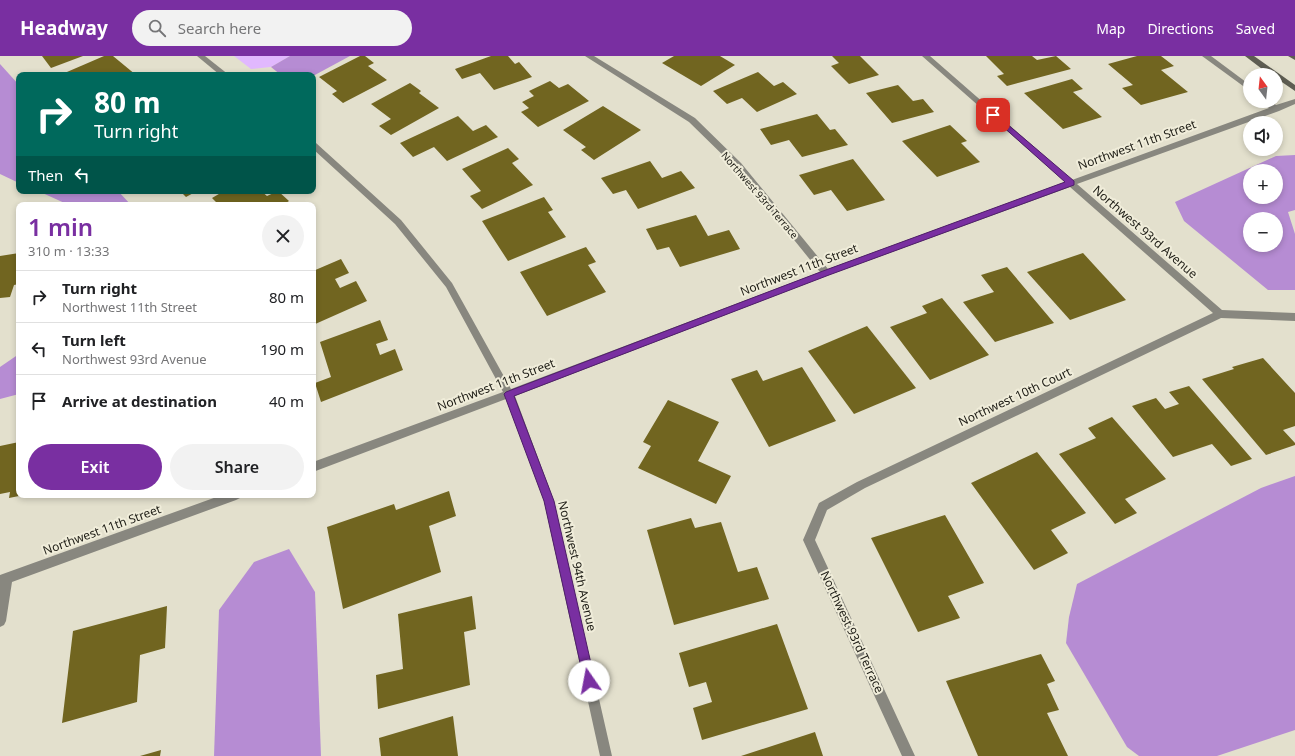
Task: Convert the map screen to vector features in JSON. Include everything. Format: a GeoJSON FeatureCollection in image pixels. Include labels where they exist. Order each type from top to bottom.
{"type":"FeatureCollection","features":[{"type":"Feature","properties":{"kind":"main road"},"geometry":{"type":"LineString","coordinates":[[1249,56],[1266,68]]}},
{"type":"Feature","properties":{"kind":"main road"},"geometry":{"type":"LineString","coordinates":[[1283,80],[1295,89]]}},
{"type":"Feature","properties":{"kind":"street"},"geometry":{"type":"LineString","coordinates":[[201,56],[221,72]]}},
{"type":"Feature","properties":{"kind":"street","name":"Northwest 93rd Terrace"},"geometry":{"type":"LineString","coordinates":[[589,56],[692,120],[738,165],[826,273]]}},
{"type":"Feature","properties":{"kind":"street","name":"Northwest 93rd Avenue"},"geometry":{"type":"LineString","coordinates":[[926,56],[1220,314]]}},
{"type":"Feature","properties":{"kind":"street"},"geometry":{"type":"LineString","coordinates":[[1206,56],[1243,84]]}},
{"type":"Feature","properties":{"kind":"street","name":"Northwest 11th Street"},"geometry":{"type":"LineString","coordinates":[[316,466],[826,273],[1295,101]]}},
{"type":"Feature","properties":{"kind":"street","name":"Northwest 94th Avenue"},"geometry":{"type":"LineString","coordinates":[[316,148],[398,222],[449,285],[509,394],[549,501],[606,756]]}},
{"type":"Feature","properties":{"kind":"street"},"geometry":{"type":"LineString","coordinates":[[1220,314],[1295,318]]}},
{"type":"Feature","properties":{"kind":"street","name":"Northwest 10th Court"},"geometry":{"type":"LineString","coordinates":[[823,507],[861,485],[1220,314]]}},
{"type":"Feature","properties":{"kind":"street","name":"Northwest 11th Street"},"geometry":{"type":"LineString","coordinates":[[4,580],[228,498]]}},
{"type":"Feature","properties":{"kind":"street","name":"Northwest 93rd Terrace"},"geometry":{"type":"LineString","coordinates":[[823,507],[809,540],[909,756]]}},
{"type":"Feature","properties":{"kind":"street"},"geometry":{"type":"LineString","coordinates":[[0,621],[4,580]]}},
{"type":"Feature","properties":{"kind":"shaded area"},"geometry":{"type":"Polygon","coordinates":[[[234,56],[290,56],[271,67],[251,69],[234,56]]]}},
{"type":"Feature","properties":{"kind":"shaded area"},"geometry":{"type":"Polygon","coordinates":[[[290,56],[350,56],[316,74],[316,72],[277,72],[271,67],[290,56]]]}},
{"type":"Feature","properties":{"kind":"shaded area"},"geometry":{"type":"Polygon","coordinates":[[[0,64],[16,82],[16,182],[0,174],[0,64]]]}},
{"type":"Feature","properties":{"kind":"shaded area"},"geometry":{"type":"Polygon","coordinates":[[[1295,155],[1295,210],[1288,212],[1295,234],[1295,290],[1268,290],[1184,221],[1175,202],[1243,171],[1243,204],[1283,204],[1283,164],[1258,164],[1276,156],[1295,155]]]}},
{"type":"Feature","properties":{"kind":"shaded area"},"geometry":{"type":"Polygon","coordinates":[[[45,194],[121,194],[128,202],[62,202],[45,194]]]}},
{"type":"Feature","properties":{"kind":"shaded area"},"geometry":{"type":"Polygon","coordinates":[[[16,356],[16,395],[0,399],[0,367],[16,356]]]}},
{"type":"Feature","properties":{"kind":"shaded area"},"geometry":{"type":"Polygon","coordinates":[[[1295,476],[1295,730],[1217,756],[1139,756],[1127,747],[1066,643],[1069,617],[1077,584],[1261,488],[1295,476]]]}},
{"type":"Feature","properties":{"kind":"shaded area"},"geometry":{"type":"Polygon","coordinates":[[[289,549],[315,592],[321,756],[214,756],[219,610],[254,562],[289,549]]]}},
{"type":"Feature","properties":{"kind":"building"},"geometry":{"type":"Polygon","coordinates":[[[42,56],[83,56],[51,68],[42,56]]]}},
{"type":"Feature","properties":{"kind":"building"},"geometry":{"type":"Polygon","coordinates":[[[104,56],[113,56],[132,72],[67,72],[104,56]]]}},
{"type":"Feature","properties":{"kind":"building"},"geometry":{"type":"Polygon","coordinates":[[[360,56],[365,56],[374,63],[368,66],[387,80],[343,103],[332,94],[337,91],[319,77],[360,56]]]}},
{"type":"Feature","properties":{"kind":"building"},"geometry":{"type":"Polygon","coordinates":[[[491,56],[508,56],[515,64],[519,62],[532,77],[494,90],[480,73],[462,79],[455,69],[491,56]]]}},
{"type":"Feature","properties":{"kind":"building"},"geometry":{"type":"Polygon","coordinates":[[[674,56],[720,56],[735,65],[701,86],[662,63],[674,56]]]}},
{"type":"Feature","properties":{"kind":"building"},"geometry":{"type":"Polygon","coordinates":[[[832,56],[860,56],[879,75],[849,84],[831,66],[839,63],[832,56]]]}},
{"type":"Feature","properties":{"kind":"building"},"geometry":{"type":"Polygon","coordinates":[[[986,56],[1032,56],[1037,60],[1056,56],[1071,69],[1007,86],[997,76],[1004,74],[986,56]]]}},
{"type":"Feature","properties":{"kind":"building"},"geometry":{"type":"Polygon","coordinates":[[[1137,56],[1161,56],[1174,66],[1161,70],[1188,92],[1141,105],[1122,88],[1133,85],[1108,64],[1137,56]]]}},
{"type":"Feature","properties":{"kind":"building"},"geometry":{"type":"Polygon","coordinates":[[[758,72],[774,86],[783,82],[797,94],[757,112],[742,98],[727,104],[713,91],[758,72]]]}},
{"type":"Feature","properties":{"kind":"building"},"geometry":{"type":"Polygon","coordinates":[[[1072,79],[1083,89],[1073,92],[1102,117],[1063,129],[1024,93],[1072,79]]]}},
{"type":"Feature","properties":{"kind":"building"},"geometry":{"type":"Polygon","coordinates":[[[550,81],[559,88],[568,84],[589,101],[538,127],[521,112],[529,108],[522,102],[534,96],[529,91],[550,81]]]}},
{"type":"Feature","properties":{"kind":"building"},"geometry":{"type":"Polygon","coordinates":[[[410,83],[421,91],[419,93],[439,108],[391,135],[379,126],[391,119],[371,104],[410,83]]]}},
{"type":"Feature","properties":{"kind":"building"},"geometry":{"type":"Polygon","coordinates":[[[898,85],[913,101],[923,99],[934,112],[892,123],[866,93],[898,85]]]}},
{"type":"Feature","properties":{"kind":"building"},"geometry":{"type":"Polygon","coordinates":[[[603,106],[641,130],[594,160],[581,150],[586,147],[563,130],[603,106]]]}},
{"type":"Feature","properties":{"kind":"building"},"geometry":{"type":"Polygon","coordinates":[[[817,114],[830,130],[835,129],[848,145],[802,157],[789,140],[771,145],[760,129],[817,114]]]}},
{"type":"Feature","properties":{"kind":"building"},"geometry":{"type":"Polygon","coordinates":[[[458,116],[473,131],[486,125],[498,137],[447,161],[434,147],[413,157],[400,143],[458,116]]]}},
{"type":"Feature","properties":{"kind":"building"},"geometry":{"type":"Polygon","coordinates":[[[950,125],[967,141],[961,143],[980,162],[937,177],[902,141],[950,125]]]}},
{"type":"Feature","properties":{"kind":"building"},"geometry":{"type":"Polygon","coordinates":[[[508,148],[519,159],[512,163],[533,185],[482,209],[470,196],[481,191],[462,169],[508,148]]]}},
{"type":"Feature","properties":{"kind":"building"},"geometry":{"type":"Polygon","coordinates":[[[853,159],[885,200],[847,211],[831,190],[814,195],[799,175],[853,159]]]}},
{"type":"Feature","properties":{"kind":"building"},"geometry":{"type":"Polygon","coordinates":[[[650,161],[662,178],[681,171],[695,188],[638,209],[626,190],[613,194],[601,178],[650,161]]]}},
{"type":"Feature","properties":{"kind":"building"},"geometry":{"type":"Polygon","coordinates":[[[183,194],[192,194],[186,197],[183,194]]]}},
{"type":"Feature","properties":{"kind":"building"},"geometry":{"type":"Polygon","coordinates":[[[219,194],[265,194],[267,196],[271,194],[281,194],[289,201],[216,202],[212,198],[219,194]]]}},
{"type":"Feature","properties":{"kind":"building"},"geometry":{"type":"Polygon","coordinates":[[[544,197],[553,210],[548,212],[566,237],[508,261],[482,221],[544,197]]]}},
{"type":"Feature","properties":{"kind":"building"},"geometry":{"type":"Polygon","coordinates":[[[696,215],[708,236],[729,230],[740,249],[680,267],[669,247],[657,250],[646,229],[696,215]]]}},
{"type":"Feature","properties":{"kind":"building"},"geometry":{"type":"Polygon","coordinates":[[[586,247],[596,262],[588,265],[606,292],[547,316],[520,272],[586,247]]]}},
{"type":"Feature","properties":{"kind":"building"},"geometry":{"type":"Polygon","coordinates":[[[16,253],[16,285],[14,285],[10,297],[0,298],[0,256],[16,253]]]}},
{"type":"Feature","properties":{"kind":"building"},"geometry":{"type":"Polygon","coordinates":[[[1083,253],[1126,300],[1070,320],[1027,272],[1083,253]]]}},
{"type":"Feature","properties":{"kind":"building"},"geometry":{"type":"Polygon","coordinates":[[[341,259],[349,273],[335,279],[340,288],[356,281],[367,301],[316,324],[316,270],[341,259]]]}},
{"type":"Feature","properties":{"kind":"building"},"geometry":{"type":"Polygon","coordinates":[[[1007,267],[1054,323],[995,342],[963,302],[994,292],[981,275],[1007,267]]]}},
{"type":"Feature","properties":{"kind":"building"},"geometry":{"type":"Polygon","coordinates":[[[942,298],[989,355],[930,380],[890,327],[927,313],[922,306],[942,298]]]}},
{"type":"Feature","properties":{"kind":"building"},"geometry":{"type":"Polygon","coordinates":[[[380,320],[388,340],[376,344],[380,355],[395,349],[403,370],[321,402],[316,383],[331,377],[320,342],[380,320]]]}},
{"type":"Feature","properties":{"kind":"building"},"geometry":{"type":"Polygon","coordinates":[[[867,326],[916,388],[854,414],[808,351],[867,326]]]}},
{"type":"Feature","properties":{"kind":"building"},"geometry":{"type":"Polygon","coordinates":[[[1263,358],[1295,393],[1295,426],[1283,430],[1295,443],[1295,445],[1266,455],[1202,379],[1234,369],[1232,367],[1263,358]]]}},
{"type":"Feature","properties":{"kind":"building"},"geometry":{"type":"Polygon","coordinates":[[[802,367],[836,421],[769,447],[731,379],[757,370],[763,381],[802,367]]]}},
{"type":"Feature","properties":{"kind":"building"},"geometry":{"type":"Polygon","coordinates":[[[1189,386],[1252,459],[1231,466],[1212,444],[1173,457],[1132,406],[1156,398],[1165,409],[1179,404],[1169,392],[1189,386]]]}},
{"type":"Feature","properties":{"kind":"building"},"geometry":{"type":"Polygon","coordinates":[[[668,400],[719,422],[698,461],[731,476],[716,504],[638,468],[651,446],[643,442],[668,400]]]}},
{"type":"Feature","properties":{"kind":"building"},"geometry":{"type":"Polygon","coordinates":[[[1112,417],[1166,479],[1125,499],[1137,513],[1115,524],[1059,454],[1096,438],[1088,428],[1112,417]]]}},
{"type":"Feature","properties":{"kind":"building"},"geometry":{"type":"Polygon","coordinates":[[[16,443],[16,497],[9,498],[10,492],[0,494],[0,446],[16,443]]]}},
{"type":"Feature","properties":{"kind":"building"},"geometry":{"type":"Polygon","coordinates":[[[1037,452],[1086,513],[1051,530],[1068,553],[1034,570],[971,483],[1037,452]]]}},
{"type":"Feature","properties":{"kind":"building"},"geometry":{"type":"Polygon","coordinates":[[[449,491],[456,516],[429,526],[441,572],[343,609],[327,527],[394,504],[396,510],[449,491]]]}},
{"type":"Feature","properties":{"kind":"building"},"geometry":{"type":"Polygon","coordinates":[[[945,515],[984,583],[948,596],[960,618],[918,632],[871,538],[945,515]]]}},
{"type":"Feature","properties":{"kind":"building"},"geometry":{"type":"Polygon","coordinates":[[[691,518],[695,528],[721,522],[738,572],[757,567],[769,599],[674,625],[647,530],[691,518]]]}},
{"type":"Feature","properties":{"kind":"building"},"geometry":{"type":"Polygon","coordinates":[[[472,596],[476,629],[464,632],[470,685],[378,709],[376,675],[403,669],[398,614],[472,596]]]}},
{"type":"Feature","properties":{"kind":"building"},"geometry":{"type":"Polygon","coordinates":[[[167,606],[165,648],[140,655],[137,702],[62,723],[73,631],[167,606]]]}},
{"type":"Feature","properties":{"kind":"building"},"geometry":{"type":"Polygon","coordinates":[[[777,624],[808,709],[702,740],[693,708],[712,702],[706,682],[689,687],[679,653],[777,624]]]}},
{"type":"Feature","properties":{"kind":"building"},"geometry":{"type":"Polygon","coordinates":[[[1041,654],[1055,681],[1047,684],[1059,710],[1047,713],[1068,756],[978,756],[946,681],[1041,654]]]}},
{"type":"Feature","properties":{"kind":"building"},"geometry":{"type":"Polygon","coordinates":[[[453,716],[458,756],[381,756],[379,738],[453,716]]]}},
{"type":"Feature","properties":{"kind":"building"},"geometry":{"type":"Polygon","coordinates":[[[815,732],[823,756],[741,756],[815,732]]]}},
{"type":"Feature","properties":{"kind":"building"},"geometry":{"type":"Polygon","coordinates":[[[161,750],[160,756],[140,756],[161,750]]]}},
{"type":"Feature","properties":{"kind":"route"},"geometry":{"type":"LineString","coordinates":[[589,681],[549,501],[509,394],[826,273],[1071,183],[993,115]]}}]}
